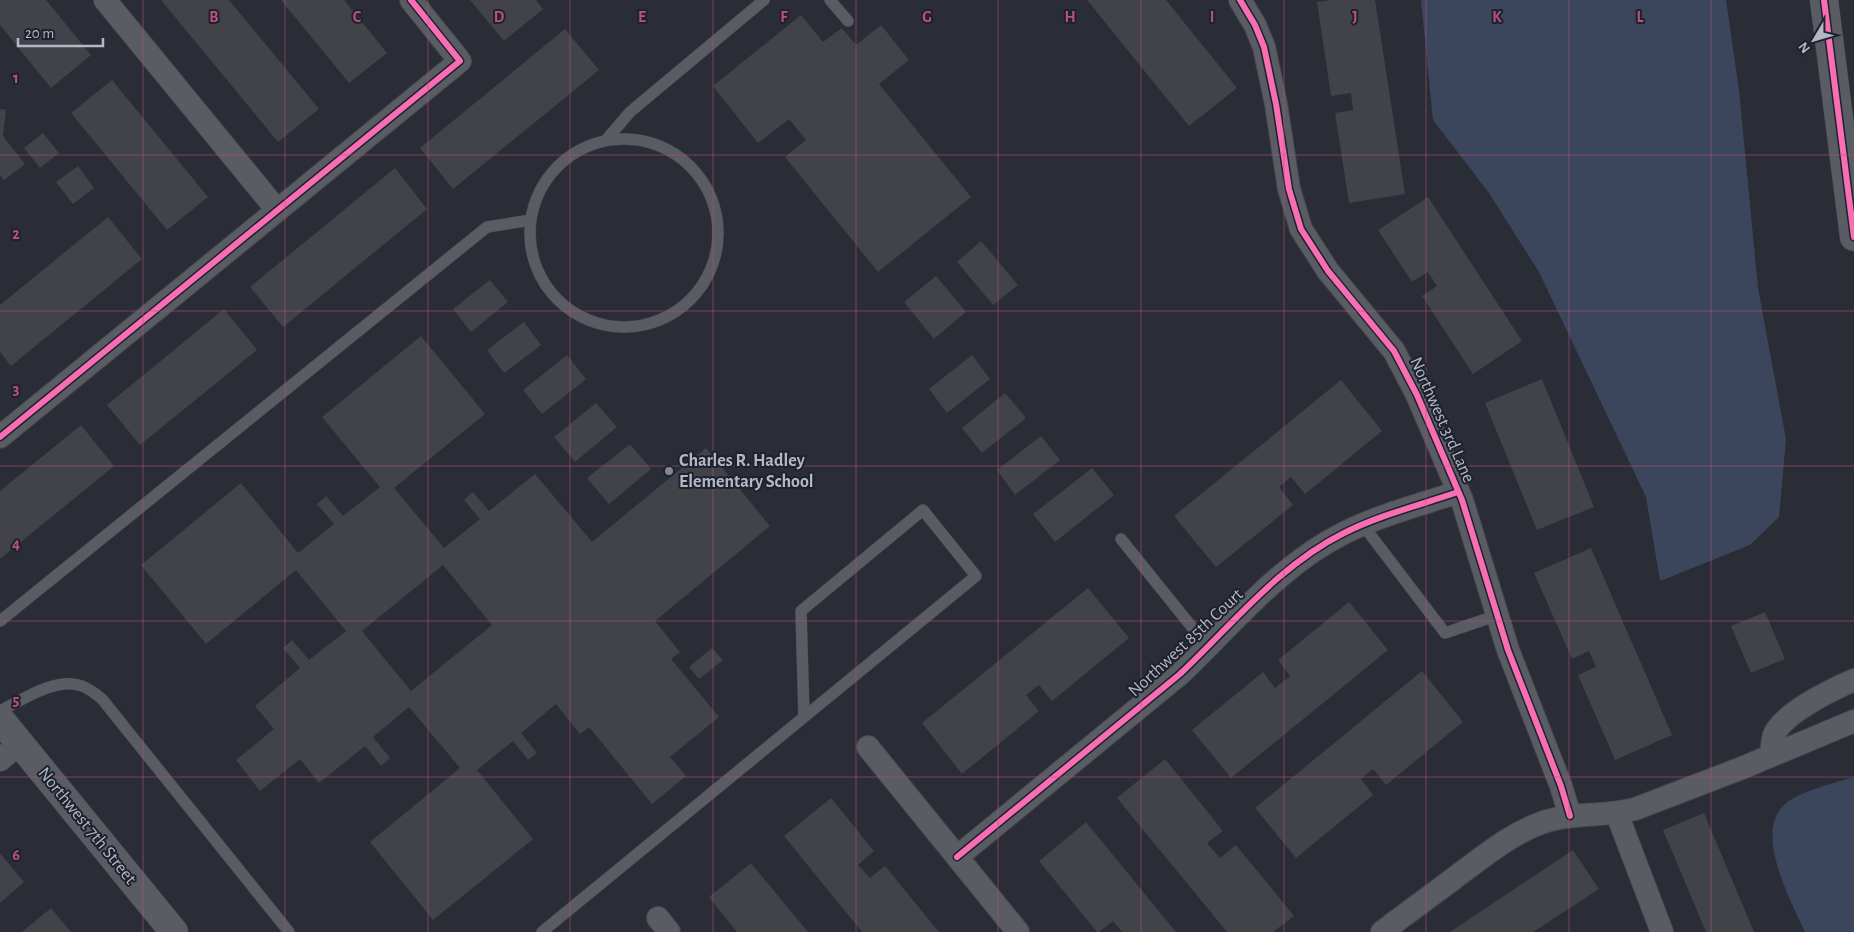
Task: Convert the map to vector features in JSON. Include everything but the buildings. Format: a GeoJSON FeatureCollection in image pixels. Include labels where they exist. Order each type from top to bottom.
{"type":"FeatureCollection","features":[{"type":"Feature","properties":{"kind":"street"},"geometry":{"type":"LineString","coordinates":[[105,0],[277,210]]}},
{"type":"Feature","properties":{"kind":"street"},"geometry":{"type":"LineString","coordinates":[[0,436],[460,61],[411,0]]}},
{"type":"Feature","properties":{"kind":"street","name":"Northwest 3rd Lane"},"geometry":{"type":"LineString","coordinates":[[1240,0],[1255,25],[1266,55],[1275,95],[1289,189],[1301,229],[1328,271],[1379,331],[1398,358],[1417,395],[1458,492],[1508,650],[1561,786],[1570,816]]}},
{"type":"Feature","properties":{"kind":"street"},"geometry":{"type":"LineString","coordinates":[[1824,0],[1844,78],[1854,237]]}},
{"type":"Feature","properties":{"kind":"street","name":"Northwest 85th Court"},"geometry":{"type":"LineString","coordinates":[[957,857],[1147,702],[1208,647],[1277,578],[1323,545],[1363,525],[1458,492]]}},
{"type":"Feature","properties":{"kind":"street"},"geometry":{"type":"LineString","coordinates":[[1771,755],[1774,734],[1786,720],[1820,696],[1854,680]]}},
{"type":"Feature","properties":{"kind":"street","name":"Northwest 7th Street"},"geometry":{"type":"LineString","coordinates":[[0,719],[10,752],[165,929]]}},
{"type":"Feature","properties":{"kind":"street"},"geometry":{"type":"LineString","coordinates":[[1382,932],[1508,839],[1542,822],[1570,816],[1618,814],[1635,809],[1742,768],[1854,721]]}},
{"type":"Feature","properties":{"kind":"street"},"geometry":{"type":"LineString","coordinates":[[868,747],[1018,932]]}},
{"type":"Feature","properties":{"kind":"street"},"geometry":{"type":"LineString","coordinates":[[1618,814],[1662,932]]}},
{"type":"Feature","properties":{"kind":"lane"},"geometry":{"type":"LineString","coordinates":[[607,140],[630,112],[764,0]]}},
{"type":"Feature","properties":{"kind":"lane"},"geometry":{"type":"LineString","coordinates":[[830,0],[848,21]]}},
{"type":"Feature","properties":{"kind":"lane"},"geometry":{"type":"LineString","coordinates":[[631,138],[654,143],[675,154],[693,169],[707,188],[716,210],[719,234],[716,258],[706,279],[692,298],[674,313],[653,323],[630,327],[606,325],[584,317],[564,305],[548,287],[536,267],[531,244],[530,220],[537,197],[548,176],[564,159],[584,147],[607,140],[631,138]]}},
{"type":"Feature","properties":{"kind":"lane"},"geometry":{"type":"LineString","coordinates":[[0,621],[487,227],[530,220]]}},
{"type":"Feature","properties":{"kind":"lane"},"geometry":{"type":"LineString","coordinates":[[542,932],[976,576],[923,510],[801,611],[804,717]]}},
{"type":"Feature","properties":{"kind":"lane"},"geometry":{"type":"LineString","coordinates":[[1363,525],[1445,633],[1498,615]]}},
{"type":"Feature","properties":{"kind":"lane"},"geometry":{"type":"LineString","coordinates":[[1122,539],[1208,647]]}},
{"type":"Feature","properties":{"kind":"lane"},"geometry":{"type":"LineString","coordinates":[[0,711],[38,692],[60,684],[71,683],[91,690],[102,699],[289,932]]}},
{"type":"Feature","properties":{"kind":"water"},"geometry":{"type":"Polygon","coordinates":[[[1421,0],[1726,0],[1739,90],[1758,288],[1786,439],[1779,517],[1750,545],[1660,581],[1646,497],[1539,272],[1489,193],[1433,120],[1421,0]]]}},
{"type":"Feature","properties":{"kind":"water"},"geometry":{"type":"Polygon","coordinates":[[[1854,777],[1854,932],[1805,932],[1790,901],[1776,862],[1773,826],[1779,811],[1792,799],[1814,789],[1854,777]]]}},
{"type":"Feature","properties":{"kind":"cycle path"},"geometry":{"type":"LineString","coordinates":[[0,437],[460,61],[411,0]]}},
{"type":"Feature","properties":{"kind":"cycle path"},"geometry":{"type":"LineString","coordinates":[[1240,0],[1255,25],[1264,47],[1276,104],[1289,189],[1301,229],[1328,271],[1394,351],[1417,395],[1462,500],[1508,650],[1561,786],[1570,816]]}},
{"type":"Feature","properties":{"kind":"cycle path"},"geometry":{"type":"LineString","coordinates":[[1824,0],[1854,237]]}},
{"type":"Feature","properties":{"kind":"cycle path"},"geometry":{"type":"LineString","coordinates":[[957,857],[1180,674],[1257,597],[1298,562],[1320,546],[1344,533],[1386,516],[1458,492]]}},
{"type":"Feature","properties":{"kind":"place","name":"Charles R. Hadley Elementary School"},"geometry":{"type":"Point","coordinates":[669,471]}}]}
